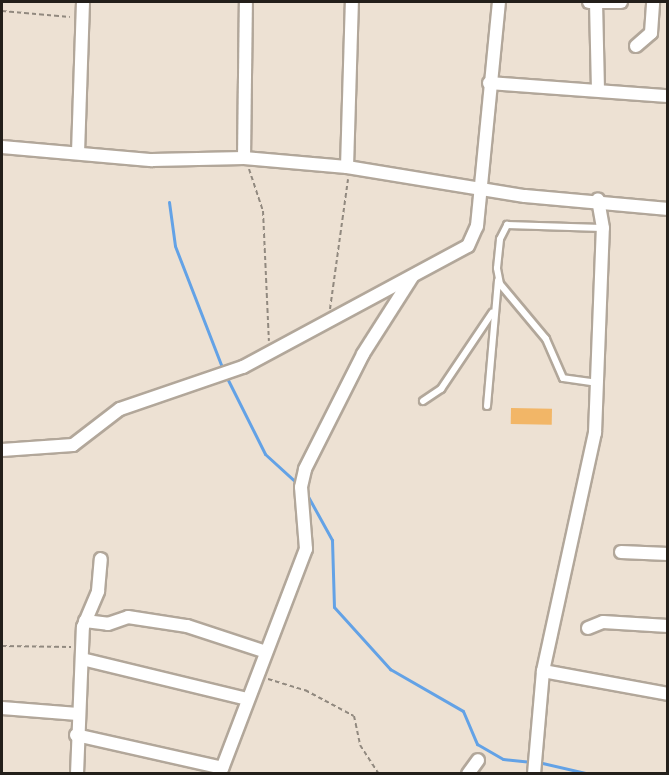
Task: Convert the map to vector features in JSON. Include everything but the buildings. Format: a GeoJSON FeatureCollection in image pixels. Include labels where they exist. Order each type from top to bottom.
{"type":"FeatureCollection","features":[{"type":"Feature","properties":{"kind":"street"},"geometry":{"type":"LineString","coordinates":[[78,153],[83,2]]}},
{"type":"Feature","properties":{"kind":"street"},"geometry":{"type":"LineString","coordinates":[[244,158],[246,2]]}},
{"type":"Feature","properties":{"kind":"street"},"geometry":{"type":"LineString","coordinates":[[347,167],[352,2]]}},
{"type":"Feature","properties":{"kind":"street"},"geometry":{"type":"LineString","coordinates":[[2,450],[73,445],[120,409],[225,375],[272,352],[472,241],[499,2]]}},
{"type":"Feature","properties":{"kind":"street"},"geometry":{"type":"LineString","coordinates":[[589,2],[621,2]]}},
{"type":"Feature","properties":{"kind":"street"},"geometry":{"type":"LineString","coordinates":[[596,2],[598,90]]}},
{"type":"Feature","properties":{"kind":"street"},"geometry":{"type":"LineString","coordinates":[[636,46],[651,33],[653,2]]}},
{"type":"Feature","properties":{"kind":"street"},"geometry":{"type":"LineString","coordinates":[[489,83],[668,96]]}},
{"type":"Feature","properties":{"kind":"street"},"geometry":{"type":"LineString","coordinates":[[2,147],[152,160],[244,158],[347,167],[546,198],[598,199],[668,209]]}},
{"type":"Feature","properties":{"kind":"street"},"geometry":{"type":"LineString","coordinates":[[534,774],[543,671],[591,460],[598,383],[603,228],[598,199]]}},
{"type":"Feature","properties":{"kind":"street"},"geometry":{"type":"LineString","coordinates":[[76,735],[221,771],[306,549],[301,487],[305,469],[363,354],[414,273]]}},
{"type":"Feature","properties":{"kind":"street"},"geometry":{"type":"LineString","coordinates":[[621,552],[668,554]]}},
{"type":"Feature","properties":{"kind":"street"},"geometry":{"type":"LineString","coordinates":[[77,774],[76,735],[85,621],[98,591],[101,559]]}},
{"type":"Feature","properties":{"kind":"street"},"geometry":{"type":"LineString","coordinates":[[85,621],[108,624],[128,617],[187,626],[266,652]]}},
{"type":"Feature","properties":{"kind":"street"},"geometry":{"type":"LineString","coordinates":[[588,628],[603,622],[668,626]]}},
{"type":"Feature","properties":{"kind":"street"},"geometry":{"type":"LineString","coordinates":[[82,653],[247,699]]}},
{"type":"Feature","properties":{"kind":"street"},"geometry":{"type":"LineString","coordinates":[[543,671],[668,694]]}},
{"type":"Feature","properties":{"kind":"street"},"geometry":{"type":"LineString","coordinates":[[2,708],[78,714]]}},
{"type":"Feature","properties":{"kind":"street"},"geometry":{"type":"LineString","coordinates":[[468,774],[478,760]]}},
{"type":"Feature","properties":{"kind":"lane"},"geometry":{"type":"LineString","coordinates":[[488,406],[493,312],[498,280],[498,249],[507,225],[603,228]]}},
{"type":"Feature","properties":{"kind":"lane"},"geometry":{"type":"LineString","coordinates":[[498,280],[546,339],[563,378],[598,383]]}},
{"type":"Feature","properties":{"kind":"lane"},"geometry":{"type":"LineString","coordinates":[[423,401],[441,389],[493,312]]}},
{"type":"Feature","properties":{"kind":"path"},"geometry":{"type":"LineString","coordinates":[[2,11],[83,18]]}},
{"type":"Feature","properties":{"kind":"path"},"geometry":{"type":"LineString","coordinates":[[244,158],[263,212],[272,352]]}},
{"type":"Feature","properties":{"kind":"path"},"geometry":{"type":"LineString","coordinates":[[330,318],[349,187],[347,167]]}},
{"type":"Feature","properties":{"kind":"path"},"geometry":{"type":"LineString","coordinates":[[2,646],[82,653]]}},
{"type":"Feature","properties":{"kind":"path"},"geometry":{"type":"LineString","coordinates":[[257,675],[305,690],[354,716],[360,745],[379,774]]}},
{"type":"Feature","properties":{"kind":"waterway"},"geometry":{"type":"LineString","coordinates":[[169,202],[175,246],[223,370]]}},
{"type":"Feature","properties":{"kind":"waterway"},"geometry":{"type":"LineString","coordinates":[[226,376],[265,454],[298,484]]}},
{"type":"Feature","properties":{"kind":"waterway"},"geometry":{"type":"LineString","coordinates":[[305,491],[332,540],[334,607],[390,669],[463,711],[477,744],[503,759],[532,762]]}},
{"type":"Feature","properties":{"kind":"waterway"},"geometry":{"type":"LineString","coordinates":[[538,762],[590,774]]}}]}
